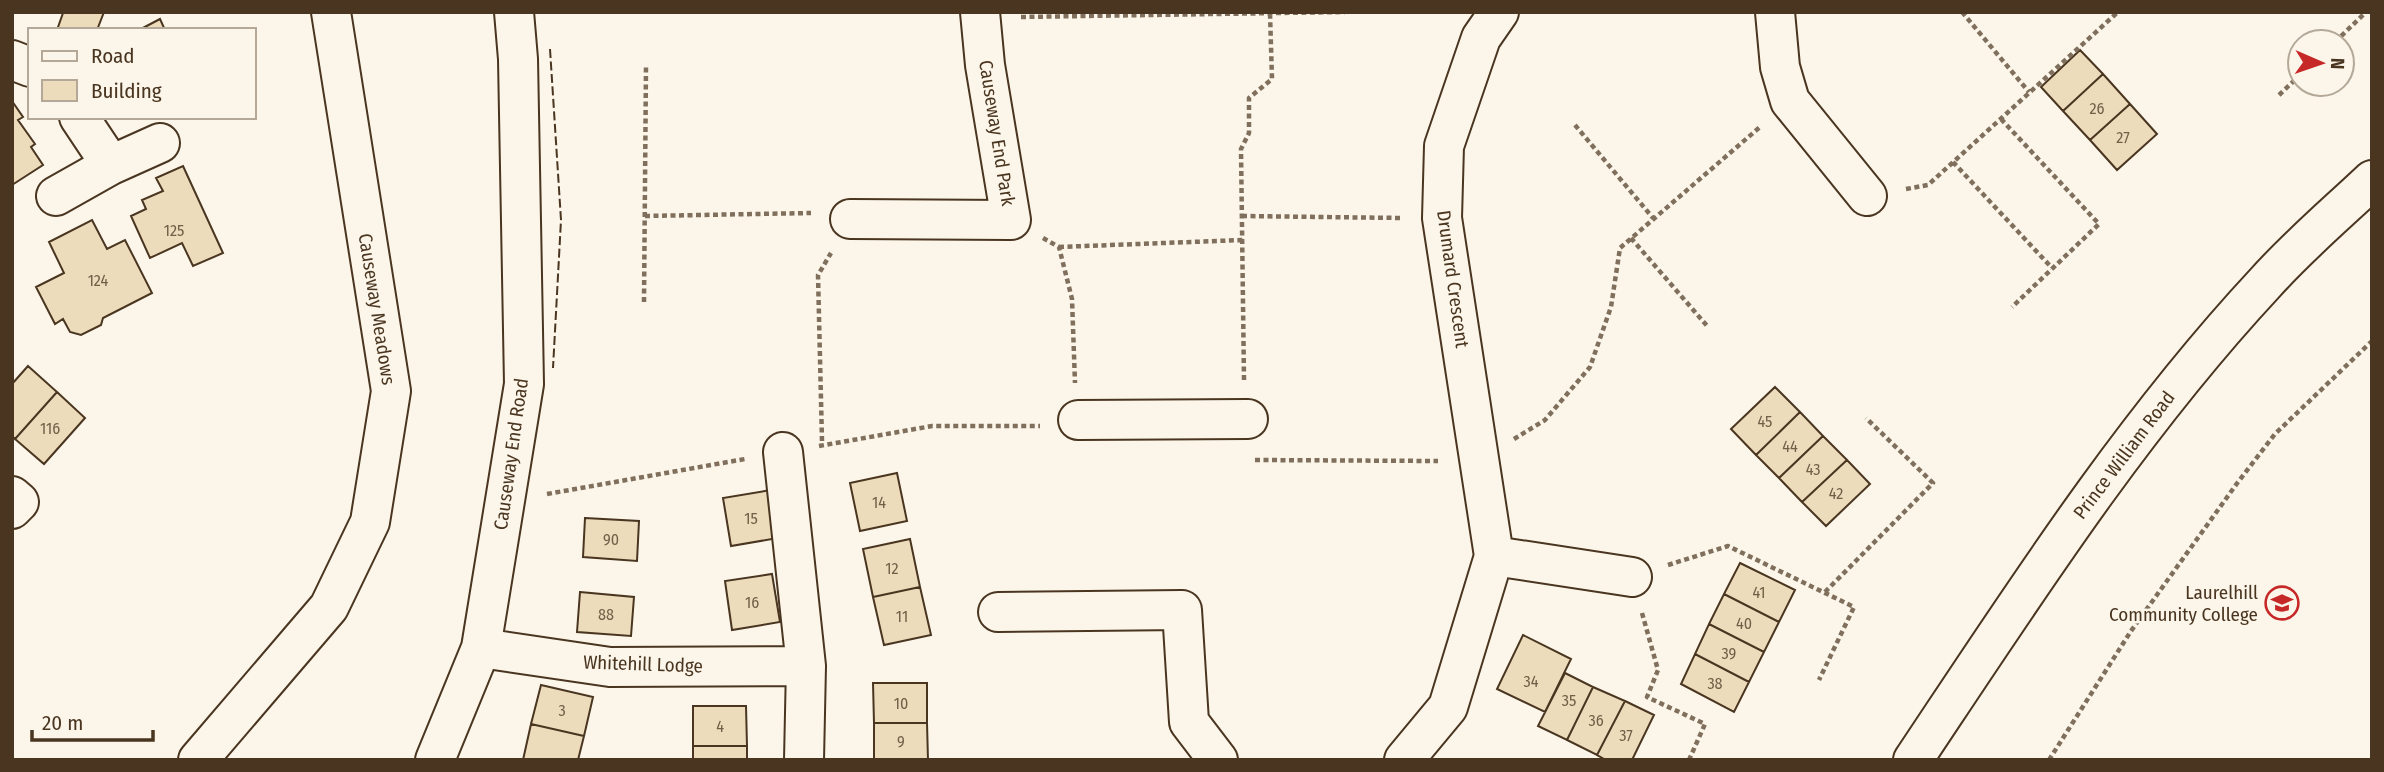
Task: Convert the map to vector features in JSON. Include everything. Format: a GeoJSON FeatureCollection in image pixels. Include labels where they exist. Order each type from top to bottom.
{"type":"FeatureCollection","features":[{"type":"Feature","properties":{"kind":"street","name":"Causeway Meadows"},"geometry":{"type":"LineString","coordinates":[[198,760],[329,607],[370,522],[391,391],[331,12]]}},
{"type":"Feature","properties":{"kind":"street","name":"Causeway End Road"},"geometry":{"type":"LineString","coordinates":[[435,760],[481,648],[524,384],[518,60],[514,12]]}},
{"type":"Feature","properties":{"kind":"street","name":"Drumard Crescent"},"geometry":{"type":"LineString","coordinates":[[1404,760],[1448,707],[1494,555],[1443,218],[1444,146],[1481,38],[1499,12]]}},
{"type":"Feature","properties":{"kind":"street"},"geometry":{"type":"LineString","coordinates":[[1775,12],[1780,67],[1790,101],[1867,196]]}},
{"type":"Feature","properties":{"kind":"street","name":"Causeway End Park"},"geometry":{"type":"LineString","coordinates":[[850,219],[1011,220],[985,65],[980,15]]}},
{"type":"Feature","properties":{"kind":"street"},"geometry":{"type":"LineString","coordinates":[[80,119],[111,165]]}},
{"type":"Feature","properties":{"kind":"street"},"geometry":{"type":"LineString","coordinates":[[56,196],[111,165],[160,143]]}},
{"type":"Feature","properties":{"kind":"street","name":"Prince William Road"},"geometry":{"type":"LineString","coordinates":[[1913,760],[2049,555],[2156,411],[2266,282],[2372,180]]}},
{"type":"Feature","properties":{"kind":"street"},"geometry":{"type":"LineString","coordinates":[[1077,420],[1248,419]]}},
{"type":"Feature","properties":{"kind":"street"},"geometry":{"type":"LineString","coordinates":[[783,452],[807,666],[804,760]]}},
{"type":"Feature","properties":{"kind":"street"},"geometry":{"type":"LineString","coordinates":[[12,495],[19,502],[12,509]]}},
{"type":"Feature","properties":{"kind":"street"},"geometry":{"type":"LineString","coordinates":[[1494,555],[1632,577]]}},
{"type":"Feature","properties":{"kind":"street"},"geometry":{"type":"LineString","coordinates":[[998,612],[1182,610],[1189,722],[1218,760]]}},
{"type":"Feature","properties":{"kind":"street","name":"Whitehill Lodge"},"geometry":{"type":"LineString","coordinates":[[481,648],[610,667],[807,666]]}},
{"type":"Feature","properties":{"kind":"path"},"geometry":{"type":"LineString","coordinates":[[980,15],[1345,12]]}},
{"type":"Feature","properties":{"kind":"path"},"geometry":{"type":"LineString","coordinates":[[1962,12],[2029,92]]}},
{"type":"Feature","properties":{"kind":"path"},"geometry":{"type":"LineString","coordinates":[[1867,196],[1928,185],[2118,12]]}},
{"type":"Feature","properties":{"kind":"path"},"geometry":{"type":"LineString","coordinates":[[2349,28],[2366,12]]}},
{"type":"Feature","properties":{"kind":"path"},"geometry":{"type":"LineString","coordinates":[[1270,13],[1272,79],[1249,98],[1249,133],[1241,149],[1244,386],[1253,460],[1479,461],[1545,420],[1590,367],[1611,307],[1620,248],[1790,101]]}},
{"type":"Feature","properties":{"kind":"path"},"geometry":{"type":"LineString","coordinates":[[643,302],[646,66]]}},
{"type":"Feature","properties":{"kind":"path"},"geometry":{"type":"LineString","coordinates":[[2279,95],[2286,88]]}},
{"type":"Feature","properties":{"kind":"path"},"geometry":{"type":"LineString","coordinates":[[2001,119],[2099,224],[2012,307]]}},
{"type":"Feature","properties":{"kind":"path"},"geometry":{"type":"LineString","coordinates":[[1575,125],[1653,218]]}},
{"type":"Feature","properties":{"kind":"path"},"geometry":{"type":"LineString","coordinates":[[1953,162],[2052,268]]}},
{"type":"Feature","properties":{"kind":"path"},"geometry":{"type":"LineString","coordinates":[[645,216],[800,212],[850,219],[818,275],[822,445]]}},
{"type":"Feature","properties":{"kind":"path"},"geometry":{"type":"LineString","coordinates":[[1242,216],[1443,218]]}},
{"type":"Feature","properties":{"kind":"path"},"geometry":{"type":"LineString","coordinates":[[1011,220],[1059,247],[1243,240]]}},
{"type":"Feature","properties":{"kind":"path"},"geometry":{"type":"LineString","coordinates":[[1631,238],[1708,327]]}},
{"type":"Feature","properties":{"kind":"path"},"geometry":{"type":"LineString","coordinates":[[1059,247],[1072,299],[1077,420]]}},
{"type":"Feature","properties":{"kind":"path"},"geometry":{"type":"LineString","coordinates":[[2049,760],[2130,631],[2275,434],[2372,341]]}},
{"type":"Feature","properties":{"kind":"path"},"geometry":{"type":"LineString","coordinates":[[1825,592],[1933,483],[1866,418]]}},
{"type":"Feature","properties":{"kind":"path"},"geometry":{"type":"LineString","coordinates":[[1689,760],[1705,724],[1647,697],[1658,670],[1632,577],[1728,546],[1854,607],[1819,680]]}},
{"type":"Feature","properties":{"kind":"building"},"geometry":{"type":"Polygon","coordinates":[[[61,12],[104,12],[98,28],[58,28],[63,13],[61,12]]]}},
{"type":"Feature","properties":{"kind":"building"},"geometry":{"type":"Polygon","coordinates":[[[160,19],[164,28],[143,28],[160,19]]]}},
{"type":"Feature","properties":{"kind":"building"},"geometry":{"type":"Polygon","coordinates":[[[2080,50],[2103,74],[2063,111],[2041,87],[2080,50]]]}},
{"type":"Feature","properties":{"kind":"building"},"geometry":{"type":"Polygon","coordinates":[[[2103,74],[2130,104],[2090,140],[2063,111],[2103,74]]]}},
{"type":"Feature","properties":{"kind":"building"},"geometry":{"type":"Polygon","coordinates":[[[12,101],[23,117],[18,120],[35,144],[31,147],[43,165],[12,185],[12,101]]]}},
{"type":"Feature","properties":{"kind":"building"},"geometry":{"type":"Polygon","coordinates":[[[2130,104],[2157,134],[2117,170],[2090,140],[2130,104]]]}},
{"type":"Feature","properties":{"kind":"building"},"geometry":{"type":"Polygon","coordinates":[[[183,166],[223,253],[193,266],[182,243],[150,258],[131,216],[146,209],[142,200],[163,191],[156,178],[183,166]]]}},
{"type":"Feature","properties":{"kind":"building"},"geometry":{"type":"Polygon","coordinates":[[[92,220],[107,249],[125,240],[152,293],[103,318],[101,325],[81,335],[70,332],[63,319],[55,324],[36,287],[64,273],[49,242],[92,220]]]}},
{"type":"Feature","properties":{"kind":"building"},"geometry":{"type":"Polygon","coordinates":[[[28,366],[57,392],[15,439],[12,436],[12,384],[28,366]]]}},
{"type":"Feature","properties":{"kind":"building"},"geometry":{"type":"Polygon","coordinates":[[[1775,387],[1800,412],[1756,455],[1731,429],[1775,387]]]}},
{"type":"Feature","properties":{"kind":"building"},"geometry":{"type":"Polygon","coordinates":[[[57,392],[85,418],[44,464],[15,439],[57,392]]]}},
{"type":"Feature","properties":{"kind":"building"},"geometry":{"type":"Polygon","coordinates":[[[1800,412],[1823,436],[1779,478],[1756,455],[1800,412]]]}},
{"type":"Feature","properties":{"kind":"building"},"geometry":{"type":"Polygon","coordinates":[[[1823,436],[1847,460],[1802,502],[1779,478],[1823,436]]]}},
{"type":"Feature","properties":{"kind":"building"},"geometry":{"type":"Polygon","coordinates":[[[1847,460],[1870,484],[1826,526],[1802,502],[1847,460]]]}},
{"type":"Feature","properties":{"kind":"building"},"geometry":{"type":"Polygon","coordinates":[[[897,473],[907,521],[860,531],[850,483],[897,473]]]}},
{"type":"Feature","properties":{"kind":"building"},"geometry":{"type":"Polygon","coordinates":[[[771,490],[778,538],[731,546],[723,498],[771,490]]]}},
{"type":"Feature","properties":{"kind":"building"},"geometry":{"type":"Polygon","coordinates":[[[585,518],[639,521],[637,561],[583,557],[585,518]]]}},
{"type":"Feature","properties":{"kind":"building"},"geometry":{"type":"Polygon","coordinates":[[[910,539],[920,587],[873,597],[863,549],[910,539]]]}},
{"type":"Feature","properties":{"kind":"building"},"geometry":{"type":"Polygon","coordinates":[[[1740,563],[1795,590],[1779,622],[1724,594],[1740,563]]]}},
{"type":"Feature","properties":{"kind":"building"},"geometry":{"type":"Polygon","coordinates":[[[772,574],[780,622],[732,630],[725,581],[772,574]]]}},
{"type":"Feature","properties":{"kind":"building"},"geometry":{"type":"Polygon","coordinates":[[[920,587],[931,635],[884,645],[873,597],[920,587]]]}},
{"type":"Feature","properties":{"kind":"building"},"geometry":{"type":"Polygon","coordinates":[[[580,592],[634,597],[631,636],[577,632],[580,592]]]}},
{"type":"Feature","properties":{"kind":"building"},"geometry":{"type":"Polygon","coordinates":[[[1724,594],[1779,622],[1764,652],[1709,624],[1724,594]]]}},
{"type":"Feature","properties":{"kind":"building"},"geometry":{"type":"Polygon","coordinates":[[[1709,624],[1764,652],[1749,682],[1695,654],[1709,624]]]}},
{"type":"Feature","properties":{"kind":"building"},"geometry":{"type":"Polygon","coordinates":[[[1523,635],[1571,659],[1545,712],[1497,689],[1523,635]]]}},
{"type":"Feature","properties":{"kind":"building"},"geometry":{"type":"Polygon","coordinates":[[[1695,654],[1749,682],[1734,712],[1681,684],[1695,654]]]}},
{"type":"Feature","properties":{"kind":"building"},"geometry":{"type":"Polygon","coordinates":[[[1565,673],[1593,687],[1567,740],[1538,726],[1565,673]]]}},
{"type":"Feature","properties":{"kind":"building"},"geometry":{"type":"Polygon","coordinates":[[[873,683],[927,683],[927,723],[874,723],[873,683]]]}},
{"type":"Feature","properties":{"kind":"building"},"geometry":{"type":"Polygon","coordinates":[[[541,685],[593,697],[584,736],[531,724],[541,685]]]}},
{"type":"Feature","properties":{"kind":"building"},"geometry":{"type":"Polygon","coordinates":[[[1593,687],[1625,701],[1597,755],[1567,740],[1593,687]]]}},
{"type":"Feature","properties":{"kind":"building"},"geometry":{"type":"Polygon","coordinates":[[[1625,701],[1654,715],[1632,760],[1606,760],[1597,755],[1625,701]]]}},
{"type":"Feature","properties":{"kind":"building"},"geometry":{"type":"Polygon","coordinates":[[[693,706],[746,706],[747,746],[693,746],[693,706]]]}},
{"type":"Feature","properties":{"kind":"building"},"geometry":{"type":"Polygon","coordinates":[[[874,723],[927,723],[928,760],[874,760],[874,723]]]}},
{"type":"Feature","properties":{"kind":"building"},"geometry":{"type":"Polygon","coordinates":[[[531,724],[584,736],[578,760],[523,760],[531,724]]]}},
{"type":"Feature","properties":{"kind":"building"},"geometry":{"type":"Polygon","coordinates":[[[693,746],[747,746],[747,760],[693,760],[693,746]]]}},
{"type":"Feature","properties":{"kind":"fence"},"geometry":{"type":"LineString","coordinates":[[550,49],[561,220],[553,368]]}},
{"type":"Feature","properties":{"kind":"place","name":"Laurelhill Community College"},"geometry":{"type":"Point","coordinates":[2282,603]}}]}
